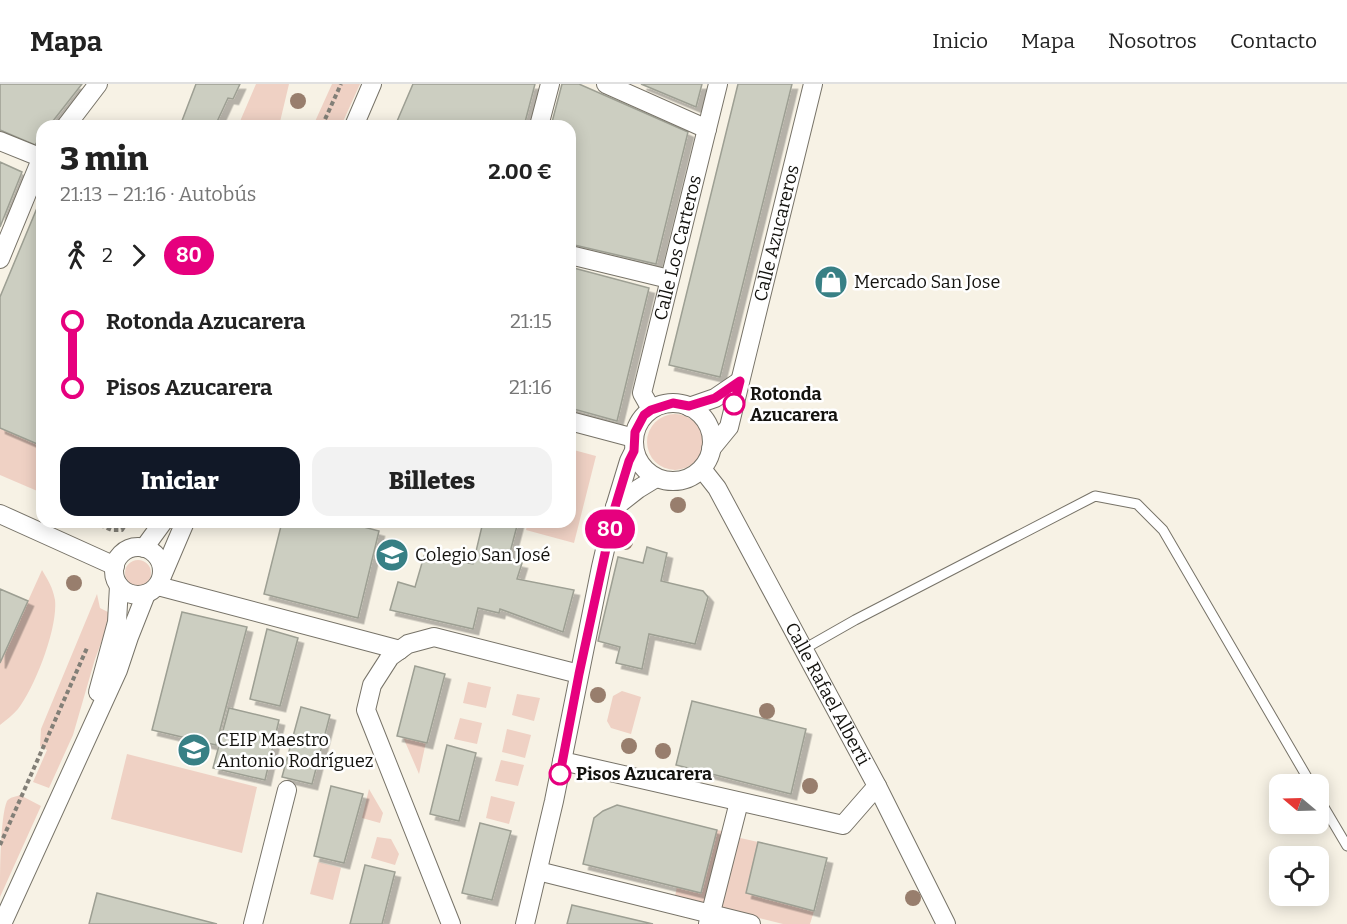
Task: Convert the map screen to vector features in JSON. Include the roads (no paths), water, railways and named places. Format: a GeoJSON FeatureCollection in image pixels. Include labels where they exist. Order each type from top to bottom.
{"type":"FeatureCollection","features":[{"type":"Feature","properties":{"kind":"street"},"geometry":{"type":"LineString","coordinates":[[71,120],[98,84]]}},
{"type":"Feature","properties":{"kind":"street"},"geometry":{"type":"LineString","coordinates":[[357,120],[372,84]]}},
{"type":"Feature","properties":{"kind":"street"},"geometry":{"type":"LineString","coordinates":[[541,120],[550,84]]}},
{"type":"Feature","properties":{"kind":"street"},"geometry":{"type":"LineString","coordinates":[[606,84],[707,129]]}},
{"type":"Feature","properties":{"kind":"street","name":"Calle Los Carteros"},"geometry":{"type":"LineString","coordinates":[[651,410],[642,393],[718,84]]}},
{"type":"Feature","properties":{"kind":"street","name":"Calle Azucareros"},"geometry":{"type":"LineString","coordinates":[[711,449],[729,427],[813,84]]}},
{"type":"Feature","properties":{"kind":"street"},"geometry":{"type":"LineString","coordinates":[[0,141],[36,155]]}},
{"type":"Feature","properties":{"kind":"street"},"geometry":{"type":"LineString","coordinates":[[0,259],[36,172]]}},
{"type":"Feature","properties":{"kind":"street"},"geometry":{"type":"LineString","coordinates":[[576,256],[669,279]]}},
{"type":"Feature","properties":{"kind":"street"},"geometry":{"type":"LineString","coordinates":[[525,924],[615,507],[634,444],[635,432],[644,415],[651,410],[673,403],[689,406],[715,398],[740,381]]}},
{"type":"Feature","properties":{"kind":"street"},"geometry":{"type":"LineString","coordinates":[[634,444],[641,465],[656,478],[673,481],[688,478],[702,469],[709,458],[711,449],[710,431],[705,420],[689,406]]}},
{"type":"Feature","properties":{"kind":"street"},"geometry":{"type":"LineString","coordinates":[[576,423],[634,444]]}},
{"type":"Feature","properties":{"kind":"street","name":"Calle Rafael Alberti"},"geometry":{"type":"LineString","coordinates":[[702,469],[717,488],[877,786],[945,924]]}},
{"type":"Feature","properties":{"kind":"street"},"geometry":{"type":"LineString","coordinates":[[615,507],[656,478]]}},
{"type":"Feature","properties":{"kind":"street"},"geometry":{"type":"LineString","coordinates":[[0,514],[115,566]]}},
{"type":"Feature","properties":{"kind":"street"},"geometry":{"type":"LineString","coordinates":[[144,548],[159,528]]}},
{"type":"Feature","properties":{"kind":"street"},"geometry":{"type":"LineString","coordinates":[[2,924],[118,670],[129,637],[182,528]]}},
{"type":"Feature","properties":{"kind":"street"},"geometry":{"type":"LineString","coordinates":[[66,782],[99,691],[117,622],[119,586],[115,566],[118,559],[129,549],[144,548],[157,555],[162,568],[155,586]]}},
{"type":"Feature","properties":{"kind":"street"},"geometry":{"type":"LineString","coordinates":[[119,586],[131,594],[155,586],[400,650]]}},
{"type":"Feature","properties":{"kind":"street"},"geometry":{"type":"LineString","coordinates":[[451,924],[366,710],[372,685],[390,657],[408,644],[434,637],[579,674]]}},
{"type":"Feature","properties":{"kind":"street"},"geometry":{"type":"LineString","coordinates":[[562,761],[843,825],[877,786]]}},
{"type":"Feature","properties":{"kind":"street"},"geometry":{"type":"LineString","coordinates":[[253,924],[287,790]]}},
{"type":"Feature","properties":{"kind":"street"},"geometry":{"type":"LineString","coordinates":[[710,919],[739,802]]}},
{"type":"Feature","properties":{"kind":"street"},"geometry":{"type":"LineString","coordinates":[[538,871],[710,919],[751,924]]}},
{"type":"Feature","properties":{"kind":"lane"},"geometry":{"type":"LineString","coordinates":[[804,650],[855,620],[1095,496],[1137,504],[1163,530],[1305,774]]}},
{"type":"Feature","properties":{"kind":"lane"},"geometry":{"type":"LineString","coordinates":[[1329,816],[1347,846]]}},
{"type":"Feature","properties":{"kind":"place","name":"Mercado San Jose"},"geometry":{"type":"Point","coordinates":[831,282]}},
{"type":"Feature","properties":{"kind":"place","name":"Rotonda Azucarera"},"geometry":{"type":"Point","coordinates":[734,404]}},
{"type":"Feature","properties":{"kind":"place","name":"Colegio San José"},"geometry":{"type":"Point","coordinates":[392,555]}},
{"type":"Feature","properties":{"kind":"place","name":"CEIP Maestro Antonio Rodríguez"},"geometry":{"type":"Point","coordinates":[194,750]}},
{"type":"Feature","properties":{"kind":"place","name":"Pisos Azucarera"},"geometry":{"type":"Point","coordinates":[560,774]}}]}
